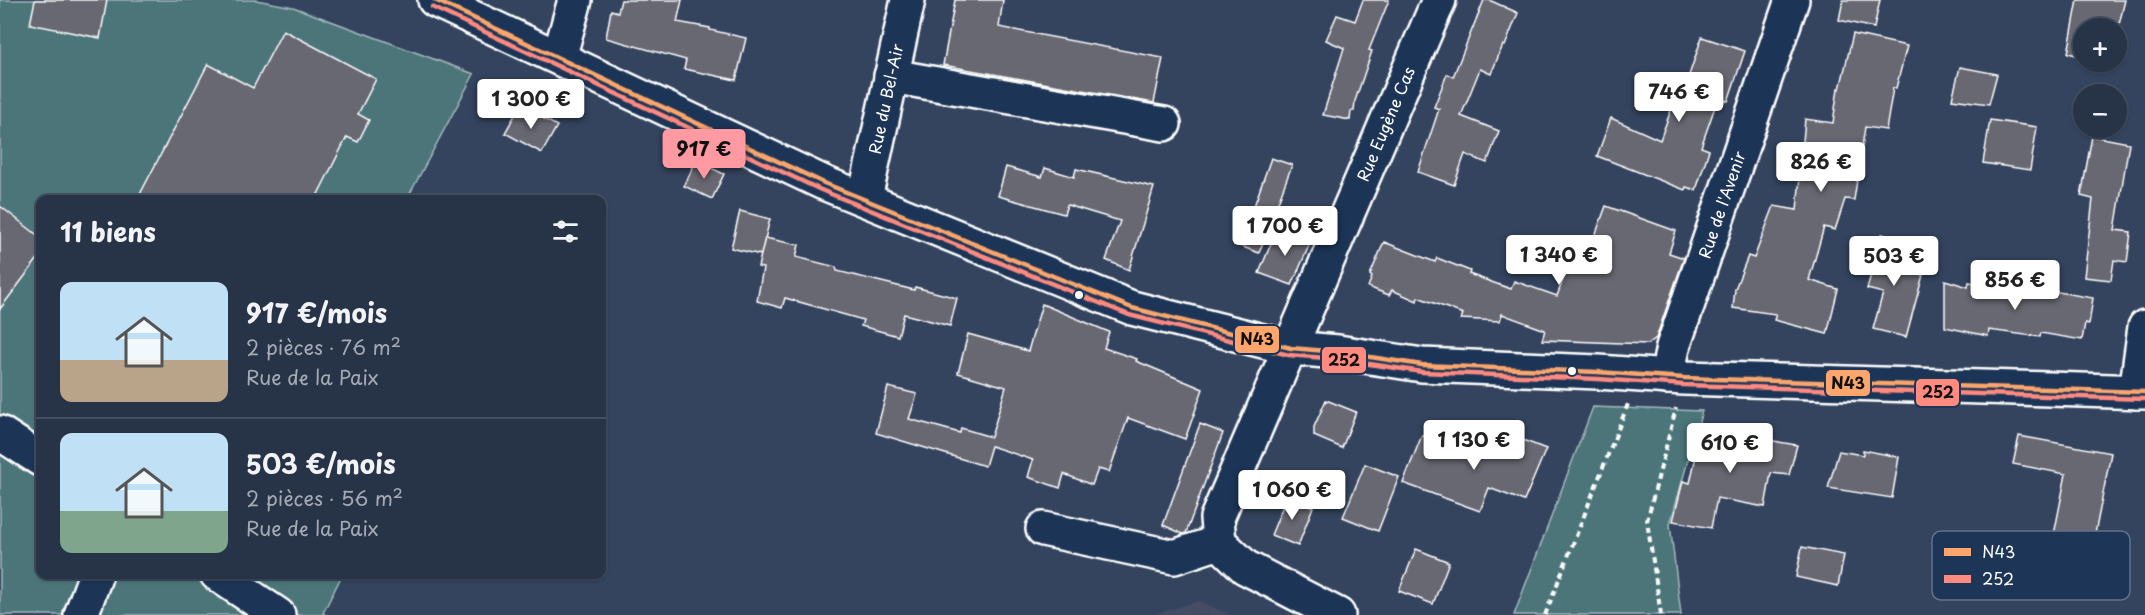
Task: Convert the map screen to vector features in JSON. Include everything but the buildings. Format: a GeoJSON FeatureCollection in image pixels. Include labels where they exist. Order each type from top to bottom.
{"type":"FeatureCollection","features":[{"type":"Feature","properties":{"kind":"street"},"geometry":{"type":"LineString","coordinates":[[435,0],[824,183],[1132,308],[1291,348],[1338,352],[1422,365],[1663,377],[2141,392],[2145,327]]}},
{"type":"Feature","properties":{"kind":"street"},"geometry":{"type":"LineString","coordinates":[[559,58],[575,0]]}},
{"type":"Feature","properties":{"kind":"street","name":"Rue du Bel-Air"},"geometry":{"type":"LineString","coordinates":[[865,198],[908,0]]}},
{"type":"Feature","properties":{"kind":"street","name":"Rue Eugène Cas"},"geometry":{"type":"LineString","coordinates":[[1219,542],[1217,518],[1439,0]]}},
{"type":"Feature","properties":{"kind":"street","name":"Rue de l'Avenir"},"geometry":{"type":"LineString","coordinates":[[1663,377],[1792,0]]}},
{"type":"Feature","properties":{"kind":"street"},"geometry":{"type":"LineString","coordinates":[[891,76],[1164,124]]}},
{"type":"Feature","properties":{"kind":"street"},"geometry":{"type":"LineString","coordinates":[[0,433],[36,456]]}},
{"type":"Feature","properties":{"kind":"street"},"geometry":{"type":"LineString","coordinates":[[1043,529],[1174,557],[1219,542],[1245,567],[1338,615]]}},
{"type":"Feature","properties":{"kind":"street"},"geometry":{"type":"LineString","coordinates":[[81,615],[94,579]]}},
{"type":"Feature","properties":{"kind":"street"},"geometry":{"type":"LineString","coordinates":[[224,579],[278,615]]}},
{"type":"Feature","properties":{"kind":"path"},"geometry":{"type":"LineString","coordinates":[[1545,615],[1663,377]]}},
{"type":"Feature","properties":{"kind":"path"},"geometry":{"type":"LineString","coordinates":[[1661,615],[1647,521],[1663,377]]}},
{"type":"Feature","properties":{"kind":"shaded area"},"geometry":{"type":"Polygon","coordinates":[[[1199,601],[1230,615],[1152,615],[1199,601]]]}},
{"type":"Feature","properties":{"kind":"green space"},"geometry":{"type":"Polygon","coordinates":[[[0,0],[256,0],[293,7],[474,74],[409,195],[36,195],[36,579],[340,579],[323,613],[326,615],[0,615],[0,0]]]}},
{"type":"Feature","properties":{"kind":"green space"},"geometry":{"type":"Polygon","coordinates":[[[1593,407],[1702,411],[1670,524],[1681,615],[1514,615],[1593,407]]]}},
{"type":"Feature","properties":{"kind":"transit line","name":"N43"},"geometry":{"type":"LineString","coordinates":[[435,0],[824,183],[1132,308],[1291,348],[1338,352],[1422,365],[1684,378],[2145,392]]}},
{"type":"Feature","properties":{"kind":"transit line","name":"252"},"geometry":{"type":"LineString","coordinates":[[432,7],[821,190],[1129,315],[1289,355],[1337,359],[1422,372],[1684,385],[2145,399]]}}]}
